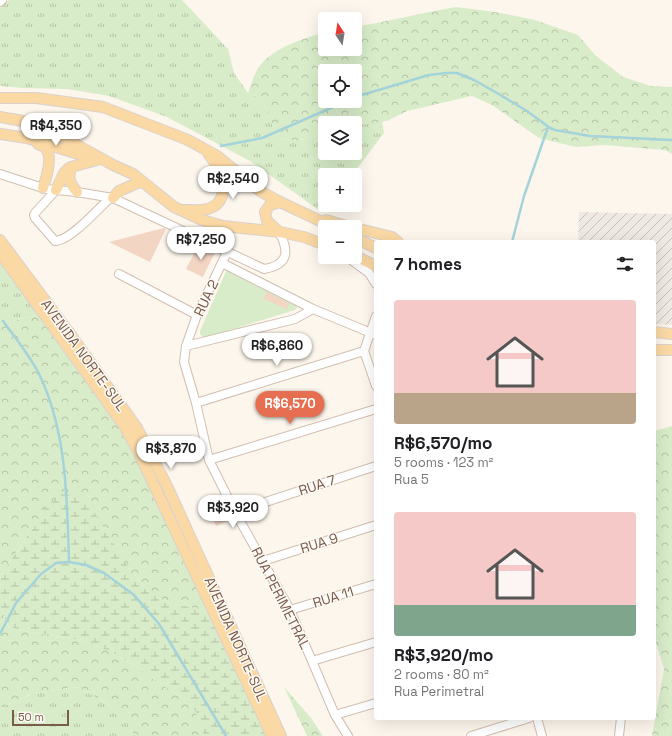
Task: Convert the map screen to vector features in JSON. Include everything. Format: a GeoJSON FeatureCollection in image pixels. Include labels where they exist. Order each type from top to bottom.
{"type":"FeatureCollection","features":[{"type":"Feature","properties":{"kind":"main road"},"geometry":{"type":"LineString","coordinates":[[0,98],[36,98],[103,107],[188,140],[217,156],[260,191],[319,220]]}},
{"type":"Feature","properties":{"kind":"main road"},"geometry":{"type":"LineString","coordinates":[[0,117],[23,121],[44,129],[113,166]]}},
{"type":"Feature","properties":{"kind":"main road"},"geometry":{"type":"LineString","coordinates":[[0,134],[27,138],[97,160],[133,174],[174,207],[202,220],[223,226],[278,232],[304,237],[318,242]]}},
{"type":"Feature","properties":{"kind":"main road"},"geometry":{"type":"LineString","coordinates":[[27,138],[46,148],[48,152],[47,179],[43,188]]}},
{"type":"Feature","properties":{"kind":"main road"},"geometry":{"type":"LineString","coordinates":[[180,210],[204,210],[217,206],[223,196],[225,177],[206,150]]}},
{"type":"Feature","properties":{"kind":"main road"},"geometry":{"type":"LineString","coordinates":[[56,190],[64,173],[71,167],[97,160]]}},
{"type":"Feature","properties":{"kind":"main road"},"geometry":{"type":"LineString","coordinates":[[71,167],[68,176],[71,184],[77,192]]}},
{"type":"Feature","properties":{"kind":"main road"},"geometry":{"type":"LineString","coordinates":[[112,198],[119,191],[142,182]]}},
{"type":"Feature","properties":{"kind":"main road"},"geometry":{"type":"LineString","coordinates":[[278,232],[267,220],[265,212],[270,205],[280,202]]}},
{"type":"Feature","properties":{"kind":"main road"},"geometry":{"type":"LineString","coordinates":[[309,215],[326,220]]}},
{"type":"Feature","properties":{"kind":"main road"},"geometry":{"type":"LineString","coordinates":[[362,230],[392,237],[396,240]]}},
{"type":"Feature","properties":{"kind":"main road","name":"AVENIDA NORTE-SUL"},"geometry":{"type":"LineString","coordinates":[[0,240],[68,331],[137,428],[167,486],[281,736]]}},
{"type":"Feature","properties":{"kind":"main road"},"geometry":{"type":"LineString","coordinates":[[362,241],[374,247]]}},
{"type":"Feature","properties":{"kind":"main road","name":"AVENIDA NORTE-SUL"},"geometry":{"type":"LineString","coordinates":[[0,253],[123,424],[136,447],[272,736]]}},
{"type":"Feature","properties":{"kind":"main road"},"geometry":{"type":"LineString","coordinates":[[362,259],[373,264]]}},
{"type":"Feature","properties":{"kind":"main road"},"geometry":{"type":"LineString","coordinates":[[656,332],[672,334]]}},
{"type":"Feature","properties":{"kind":"main road"},"geometry":{"type":"LineString","coordinates":[[656,350],[672,350]]}},
{"type":"Feature","properties":{"kind":"street"},"geometry":{"type":"LineString","coordinates":[[0,174],[43,188],[112,198],[264,269],[275,267],[283,260],[285,250],[283,240],[278,232]]}},
{"type":"Feature","properties":{"kind":"street"},"geometry":{"type":"LineString","coordinates":[[56,190],[34,215],[55,241],[59,241],[74,232],[112,198]]}},
{"type":"Feature","properties":{"kind":"street","name":"RUA 2"},"geometry":{"type":"LineString","coordinates":[[186,346],[197,315],[227,252]]}},
{"type":"Feature","properties":{"kind":"street"},"geometry":{"type":"LineString","coordinates":[[196,403],[364,351],[373,335],[313,309],[222,263]]}},
{"type":"Feature","properties":{"kind":"street"},"geometry":{"type":"LineString","coordinates":[[357,264],[370,273],[374,280]]}},
{"type":"Feature","properties":{"kind":"street"},"geometry":{"type":"LineString","coordinates":[[119,274],[197,315]]}},
{"type":"Feature","properties":{"kind":"street"},"geometry":{"type":"LineString","coordinates":[[186,346],[295,319],[313,309]]}},
{"type":"Feature","properties":{"kind":"street","name":"RUA PERIMETRAL"},"geometry":{"type":"LineString","coordinates":[[186,346],[184,362],[196,403],[209,460],[235,512],[290,610],[335,716],[348,736]]}},
{"type":"Feature","properties":{"kind":"street"},"geometry":{"type":"LineString","coordinates":[[364,351],[374,380]]}},
{"type":"Feature","properties":{"kind":"street"},"geometry":{"type":"LineString","coordinates":[[209,460],[374,410]]}},
{"type":"Feature","properties":{"kind":"street","name":"RUA 7"},"geometry":{"type":"LineString","coordinates":[[235,512],[374,467]]}},
{"type":"Feature","properties":{"kind":"street","name":"RUA 9"},"geometry":{"type":"LineString","coordinates":[[263,560],[374,526]]}},
{"type":"Feature","properties":{"kind":"street","name":"RUA 11"},"geometry":{"type":"LineString","coordinates":[[290,610],[374,585]]}},
{"type":"Feature","properties":{"kind":"street"},"geometry":{"type":"LineString","coordinates":[[312,661],[374,643]]}},
{"type":"Feature","properties":{"kind":"street"},"geometry":{"type":"LineString","coordinates":[[335,716],[374,704]]}},
{"type":"Feature","properties":{"kind":"street"},"geometry":{"type":"LineString","coordinates":[[477,735],[523,720]]}},
{"type":"Feature","properties":{"kind":"street"},"geometry":{"type":"LineString","coordinates":[[538,720],[542,736]]}},
{"type":"Feature","properties":{"kind":"street"},"geometry":{"type":"LineString","coordinates":[[619,736],[620,720]]}},
{"type":"Feature","properties":{"kind":"shaded area"},"geometry":{"type":"Polygon","coordinates":[[[579,212],[672,214],[672,325],[656,324],[656,240],[578,240],[579,212]]]}},
{"type":"Feature","properties":{"kind":"green space"},"geometry":{"type":"Polygon","coordinates":[[[9,0],[182,0],[228,49],[234,73],[248,93],[262,99],[278,138],[296,141],[318,136],[318,160],[362,160],[362,124],[382,121],[384,133],[358,168],[318,168],[318,209],[250,161],[167,117],[109,96],[67,89],[0,86],[0,8],[9,0]]]}},
{"type":"Feature","properties":{"kind":"green space"},"geometry":{"type":"Polygon","coordinates":[[[456,7],[495,12],[535,20],[578,35],[595,55],[623,77],[651,86],[672,87],[672,154],[664,150],[605,145],[576,147],[539,138],[492,105],[472,96],[407,111],[387,121],[362,124],[362,116],[318,116],[318,136],[296,141],[278,138],[262,99],[248,93],[259,67],[264,61],[280,49],[308,37],[318,35],[318,56],[362,56],[362,26],[456,7]]]}},
{"type":"Feature","properties":{"kind":"green space"},"geometry":{"type":"Polygon","coordinates":[[[0,259],[40,314],[0,324],[0,259]]]}},
{"type":"Feature","properties":{"kind":"green space"},"geometry":{"type":"Polygon","coordinates":[[[227,269],[299,305],[295,310],[203,337],[200,334],[200,331],[227,269]]]}},
{"type":"Feature","properties":{"kind":"green space"},"geometry":{"type":"Polygon","coordinates":[[[40,314],[107,408],[147,477],[209,611],[169,603],[151,594],[130,569],[83,496],[44,508],[37,522],[2,573],[0,579],[0,324],[40,314]]]}},
{"type":"Feature","properties":{"kind":"green space"},"geometry":{"type":"Polygon","coordinates":[[[672,426],[672,736],[652,736],[664,669],[656,643],[656,430],[672,426]]]}},
{"type":"Feature","properties":{"kind":"green space"},"geometry":{"type":"Polygon","coordinates":[[[61,494],[84,496],[130,569],[151,594],[169,603],[209,611],[266,736],[204,736],[196,712],[180,696],[110,651],[84,641],[9,627],[0,607],[0,579],[2,573],[37,522],[44,508],[61,494]]]}},
{"type":"Feature","properties":{"kind":"green space"},"geometry":{"type":"Polygon","coordinates":[[[0,607],[9,627],[84,641],[110,651],[137,667],[154,680],[180,696],[196,712],[204,736],[135,736],[125,721],[106,703],[78,687],[34,693],[0,708],[0,607]]]}},
{"type":"Feature","properties":{"kind":"green space"},"geometry":{"type":"Polygon","coordinates":[[[78,687],[106,703],[125,721],[135,736],[0,736],[0,708],[34,693],[78,687]]]}},
{"type":"Feature","properties":{"kind":"green space"},"geometry":{"type":"Polygon","coordinates":[[[284,687],[311,718],[323,736],[307,736],[284,687]]]}},
{"type":"Feature","properties":{"kind":"building"},"geometry":{"type":"Polygon","coordinates":[[[164,228],[166,229],[150,262],[109,242],[164,228]]]}},
{"type":"Feature","properties":{"kind":"building"},"geometry":{"type":"Polygon","coordinates":[[[199,244],[215,252],[203,277],[186,269],[199,244]]]}},
{"type":"Feature","properties":{"kind":"building"},"geometry":{"type":"Polygon","coordinates":[[[266,292],[289,303],[287,309],[264,299],[266,292]]]}},
{"type":"Feature","properties":{"kind":"building"},"geometry":{"type":"Polygon","coordinates":[[[222,499],[233,519],[216,526],[207,506],[222,499]]]}},
{"type":"Feature","properties":{"kind":"waterway"},"geometry":{"type":"LineString","coordinates":[[362,95],[429,75],[457,73],[474,80],[497,93],[555,130],[590,136],[672,140]]}},
{"type":"Feature","properties":{"kind":"waterway"},"geometry":{"type":"LineString","coordinates":[[221,146],[262,138],[331,108]]}},
{"type":"Feature","properties":{"kind":"waterway"},"geometry":{"type":"LineString","coordinates":[[513,240],[524,196],[548,127]]}},
{"type":"Feature","properties":{"kind":"waterway"},"geometry":{"type":"LineString","coordinates":[[3,321],[23,348],[40,376],[56,420],[64,467],[69,561]]}},
{"type":"Feature","properties":{"kind":"waterway"},"geometry":{"type":"LineString","coordinates":[[0,634],[16,603],[41,574],[56,563],[69,562],[86,565],[104,573],[134,595],[159,624],[226,736]]}}]}
